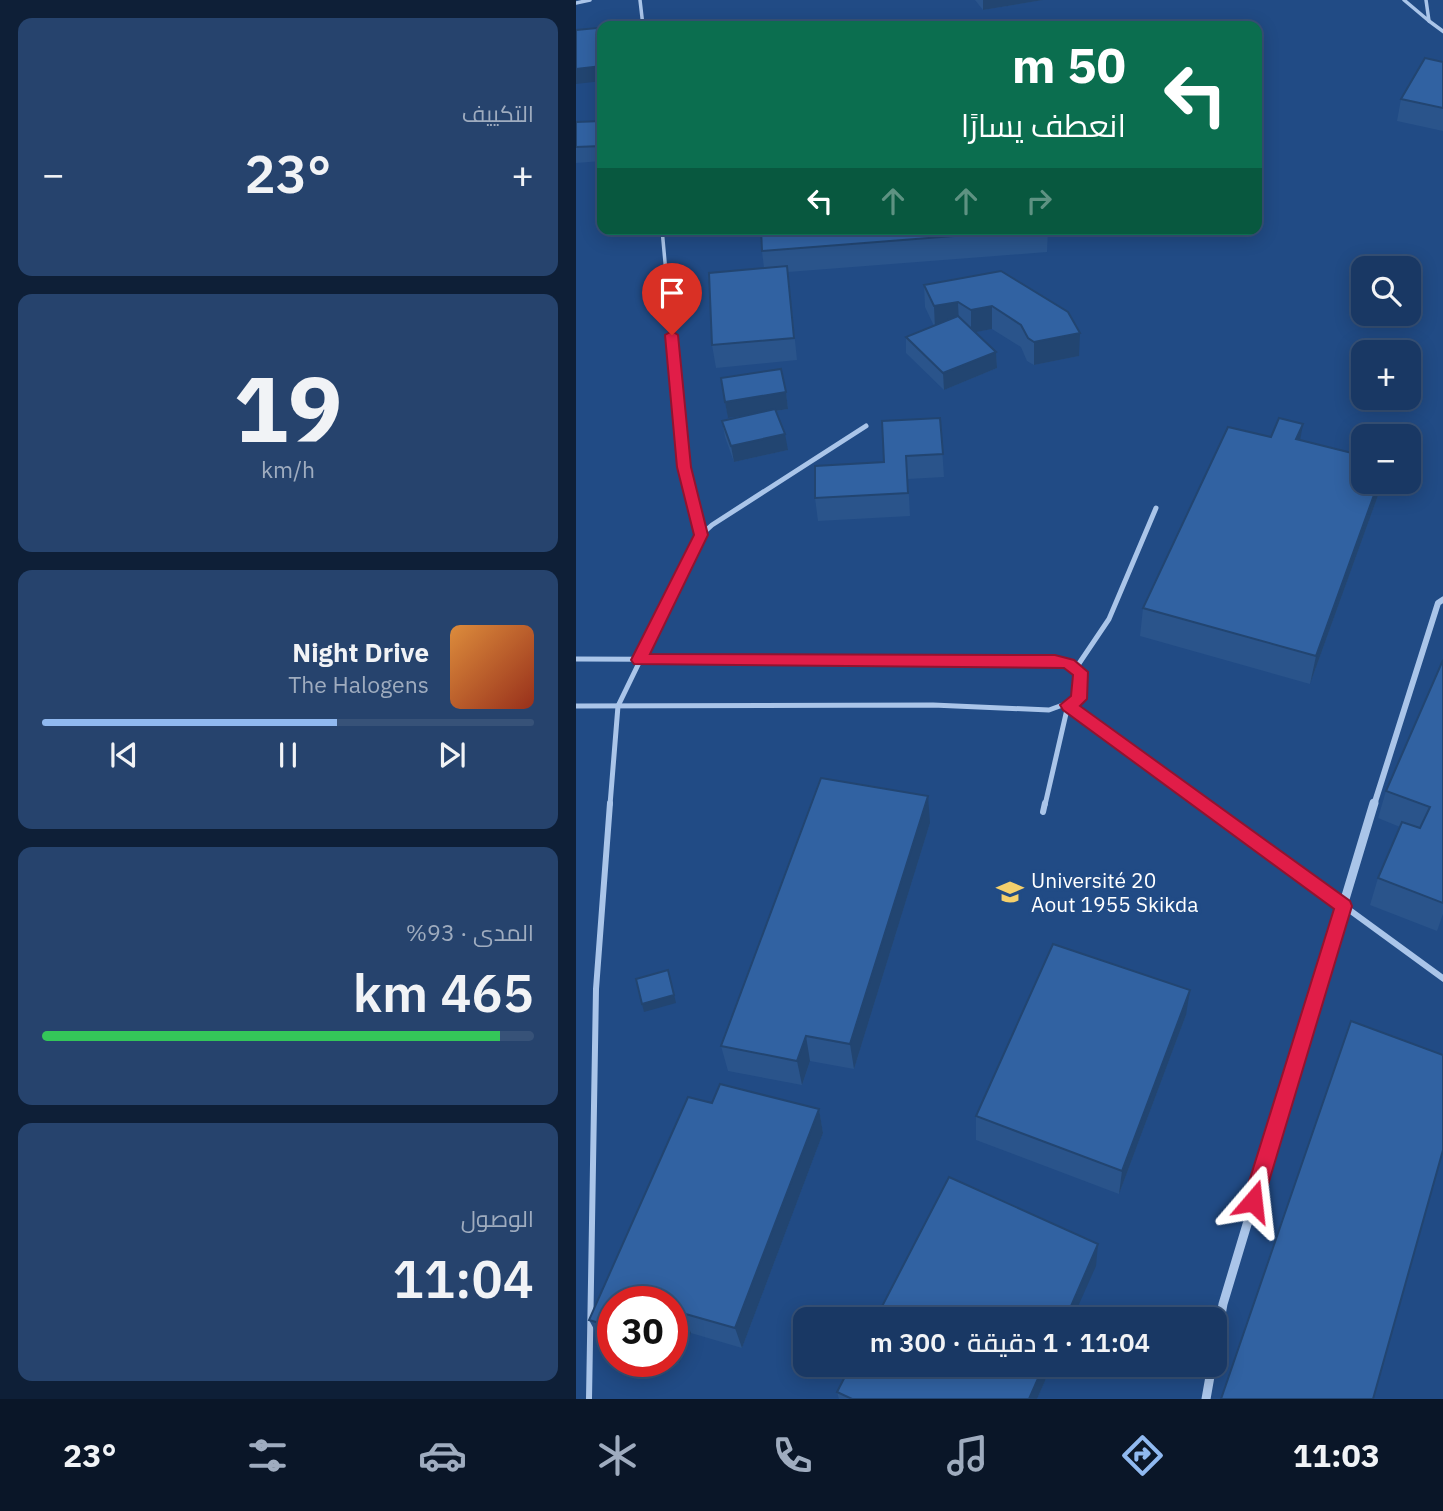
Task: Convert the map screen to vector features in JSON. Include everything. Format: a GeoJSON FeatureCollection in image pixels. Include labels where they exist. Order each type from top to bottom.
{"type":"FeatureCollection","features":[{"type":"Feature","properties":{"kind":"street"},"geometry":{"type":"LineString","coordinates":[[1222,1307],[1330,943],[1344,906],[1438,603],[1443,599]]}},
{"type":"Feature","properties":{"kind":"street"},"geometry":{"type":"LineString","coordinates":[[1205,1399],[1210,1377]]}},
{"type":"Feature","properties":{"kind":"lane"},"geometry":{"type":"LineString","coordinates":[[576,3],[590,0]]}},
{"type":"Feature","properties":{"kind":"lane"},"geometry":{"type":"LineString","coordinates":[[640,0],[642,21]]}},
{"type":"Feature","properties":{"kind":"lane"},"geometry":{"type":"LineString","coordinates":[[1404,0],[1443,32]]}},
{"type":"Feature","properties":{"kind":"lane"},"geometry":{"type":"LineString","coordinates":[[1426,0],[1429,21]]}},
{"type":"Feature","properties":{"kind":"lane"},"geometry":{"type":"LineString","coordinates":[[663,235],[684,467],[701,535]]}},
{"type":"Feature","properties":{"kind":"lane"},"geometry":{"type":"LineString","coordinates":[[589,1399],[596,989],[618,706],[701,535],[712,525],[866,426]]}},
{"type":"Feature","properties":{"kind":"lane"},"geometry":{"type":"LineString","coordinates":[[1076,668],[1109,620],[1156,508]]}},
{"type":"Feature","properties":{"kind":"lane"},"geometry":{"type":"LineString","coordinates":[[576,660],[1055,661],[1081,672],[1079,699],[1068,705],[1049,709],[934,705],[576,706]]}},
{"type":"Feature","properties":{"kind":"lane"},"geometry":{"type":"LineString","coordinates":[[1068,705],[1443,979]]}},
{"type":"Feature","properties":{"kind":"lane"},"geometry":{"type":"LineString","coordinates":[[1043,812],[1068,705]]}},
{"type":"Feature","properties":{"kind":"building"},"geometry":{"type":"Polygon","coordinates":[[[597,28],[597,67],[576,69],[576,30],[597,28]]]}},
{"type":"Feature","properties":{"kind":"building"},"geometry":{"type":"Polygon","coordinates":[[[1425,58],[1443,62],[1443,108],[1401,99],[1425,58]]]}},
{"type":"Feature","properties":{"kind":"building"},"geometry":{"type":"Polygon","coordinates":[[[597,121],[597,146],[576,147],[576,122],[597,121]]]}},
{"type":"Feature","properties":{"kind":"building"},"geometry":{"type":"Polygon","coordinates":[[[761,235],[968,235],[762,251],[761,235]]]}},
{"type":"Feature","properties":{"kind":"building"},"geometry":{"type":"Polygon","coordinates":[[[787,266],[794,338],[712,345],[709,273],[787,266]]]}},
{"type":"Feature","properties":{"kind":"building"},"geometry":{"type":"Polygon","coordinates":[[[1001,271],[1068,312],[1080,333],[1034,342],[1028,338],[1021,325],[992,306],[971,310],[958,302],[934,306],[924,285],[1001,271]]]}},
{"type":"Feature","properties":{"kind":"building"},"geometry":{"type":"Polygon","coordinates":[[[958,316],[996,352],[943,373],[906,337],[958,316]]]}},
{"type":"Feature","properties":{"kind":"building"},"geometry":{"type":"Polygon","coordinates":[[[781,369],[786,392],[725,402],[721,378],[781,369]]]}},
{"type":"Feature","properties":{"kind":"building"},"geometry":{"type":"Polygon","coordinates":[[[775,409],[785,434],[731,446],[722,421],[775,409]]]}},
{"type":"Feature","properties":{"kind":"building"},"geometry":{"type":"Polygon","coordinates":[[[940,418],[943,454],[906,456],[908,493],[815,498],[815,466],[884,462],[882,421],[940,418]]]}},
{"type":"Feature","properties":{"kind":"building"},"geometry":{"type":"Polygon","coordinates":[[[1279,418],[1303,424],[1296,439],[1351,453],[1351,494],[1374,494],[1316,656],[1143,608],[1228,427],[1271,437],[1279,418]]]}},
{"type":"Feature","properties":{"kind":"building"},"geometry":{"type":"Polygon","coordinates":[[[1443,660],[1443,903],[1378,878],[1402,822],[1420,828],[1430,807],[1386,791],[1443,660]]]}},
{"type":"Feature","properties":{"kind":"building"},"geometry":{"type":"Polygon","coordinates":[[[821,778],[928,796],[850,1044],[806,1036],[797,1061],[721,1046],[821,778]]]}},
{"type":"Feature","properties":{"kind":"building"},"geometry":{"type":"Polygon","coordinates":[[[1053,944],[1190,990],[1122,1171],[976,1116],[1053,944]]]}},
{"type":"Feature","properties":{"kind":"building"},"geometry":{"type":"Polygon","coordinates":[[[668,970],[674,995],[642,1004],[636,979],[668,970]]]}},
{"type":"Feature","properties":{"kind":"building"},"geometry":{"type":"Polygon","coordinates":[[[1351,1021],[1443,1055],[1443,1150],[1373,1399],[1221,1399],[1351,1021]]]}},
{"type":"Feature","properties":{"kind":"building"},"geometry":{"type":"Polygon","coordinates":[[[720,1084],[819,1109],[735,1328],[688,1315],[688,1286],[604,1286],[688,1097],[712,1103],[720,1084]]]}},
{"type":"Feature","properties":{"kind":"building"},"geometry":{"type":"Polygon","coordinates":[[[949,1177],[1098,1244],[1071,1307],[882,1307],[949,1177]]]}},
{"type":"Feature","properties":{"kind":"building"},"geometry":{"type":"Polygon","coordinates":[[[597,1302],[597,1322],[589,1320],[597,1302]]]}},
{"type":"Feature","properties":{"kind":"building"},"geometry":{"type":"Polygon","coordinates":[[[845,1377],[1039,1377],[1029,1399],[852,1399],[837,1392],[845,1377]]]}},
{"type":"Feature","properties":{"kind":"place","name":"Université 20 Aout 1955 Skikda"},"geometry":{"type":"Point","coordinates":[1010,892]}},
{"type":"Feature","properties":{"kind":"route"},"geometry":{"type":"LineString","coordinates":[[672,335],[684,467],[701,535],[639,660],[1055,661],[1068,664],[1081,672],[1079,699],[1068,705],[1344,906],[1330,943],[1253,1201]]}}]}
